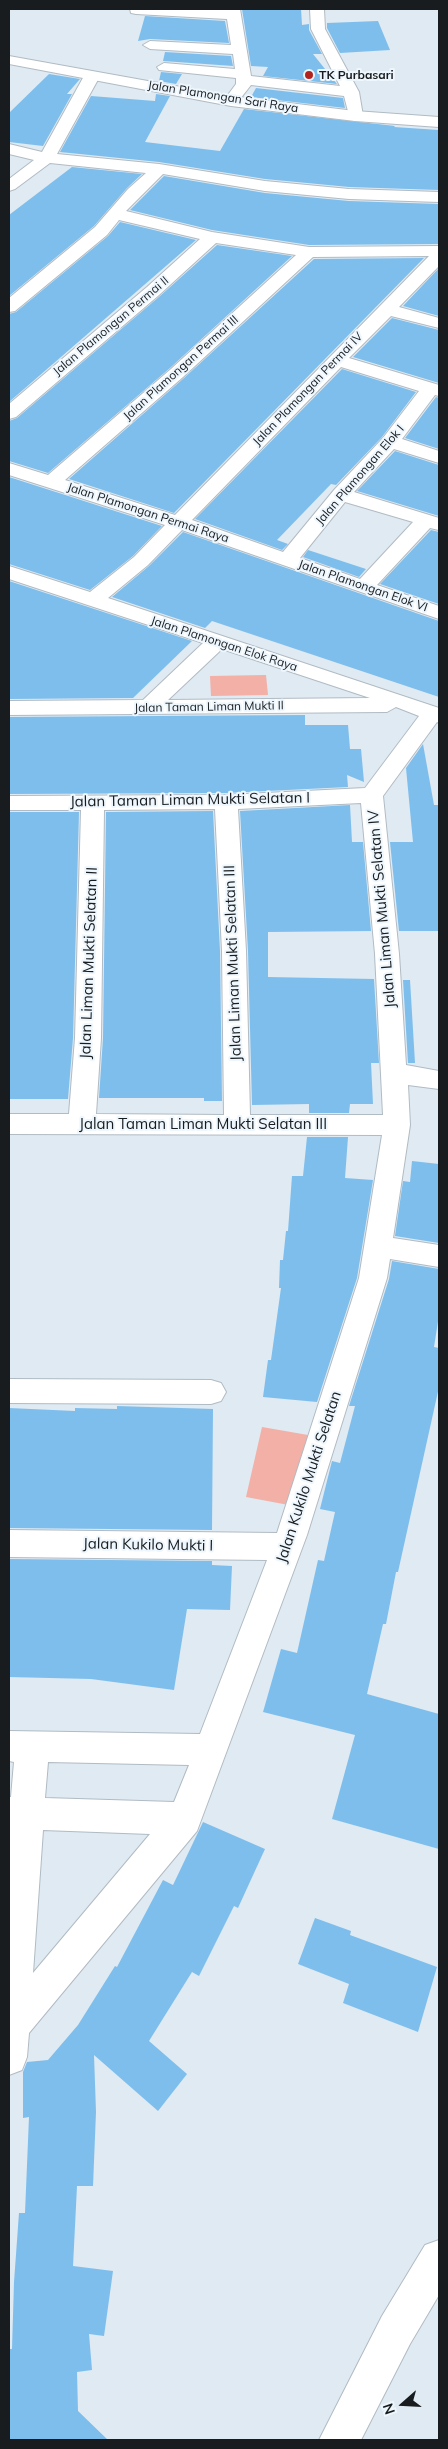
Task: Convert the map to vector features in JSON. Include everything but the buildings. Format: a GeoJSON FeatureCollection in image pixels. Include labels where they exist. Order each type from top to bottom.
{"type":"FeatureCollection","features":[{"type":"Feature","properties":{"kind":"street"},"geometry":{"type":"LineString","coordinates":[[317,9],[318,28],[332,60],[352,92],[354,116]]}},
{"type":"Feature","properties":{"kind":"street"},"geometry":{"type":"LineString","coordinates":[[136,10],[233,12],[240,87]]}},
{"type":"Feature","properties":{"kind":"street"},"geometry":{"type":"LineString","coordinates":[[150,45],[238,50]]}},
{"type":"Feature","properties":{"kind":"street","name":"Jalan Plamongan Sari Raya"},"geometry":{"type":"LineString","coordinates":[[9,60],[92,76],[240,87],[354,116],[439,122]]}},
{"type":"Feature","properties":{"kind":"street"},"geometry":{"type":"LineString","coordinates":[[164,67],[240,87],[352,92]]}},
{"type":"Feature","properties":{"kind":"street"},"geometry":{"type":"LineString","coordinates":[[9,186],[47,158],[92,76]]}},
{"type":"Feature","properties":{"kind":"street"},"geometry":{"type":"LineString","coordinates":[[9,149],[47,158],[159,169],[302,190],[439,197]]}},
{"type":"Feature","properties":{"kind":"street"},"geometry":{"type":"LineString","coordinates":[[9,307],[101,231],[134,192],[159,169]]}},
{"type":"Feature","properties":{"kind":"street"},"geometry":{"type":"LineString","coordinates":[[116,214],[212,237],[309,252],[439,251]]}},
{"type":"Feature","properties":{"kind":"street","name":"Jalan Plamongan Permai II"},"geometry":{"type":"LineString","coordinates":[[9,413],[153,291],[212,237]]}},
{"type":"Feature","properties":{"kind":"street","name":"Jalan Plamongan Permai III"},"geometry":{"type":"LineString","coordinates":[[52,482],[177,373],[309,252]]}},
{"type":"Feature","properties":{"kind":"street","name":"Jalan Plamongan Permai IV"},"geometry":{"type":"LineString","coordinates":[[92,600],[141,561],[439,256]]}},
{"type":"Feature","properties":{"kind":"street"},"geometry":{"type":"LineString","coordinates":[[386,309],[439,323]]}},
{"type":"Feature","properties":{"kind":"street"},"geometry":{"type":"LineString","coordinates":[[336,360],[435,390]]}},
{"type":"Feature","properties":{"kind":"street","name":"Jalan Plamongan Elok I"},"geometry":{"type":"LineString","coordinates":[[287,560],[341,494],[435,390]]}},
{"type":"Feature","properties":{"kind":"street"},"geometry":{"type":"LineString","coordinates":[[390,442],[439,457]]}},
{"type":"Feature","properties":{"kind":"street","name":"Jalan Plamongan Permai Raya"},"geometry":{"type":"LineString","coordinates":[[9,469],[178,522],[287,560]]}},
{"type":"Feature","properties":{"kind":"street"},"geometry":{"type":"LineString","coordinates":[[341,494],[433,522],[365,586]]}},
{"type":"Feature","properties":{"kind":"street","name":"Jalan Plamongan Elok VI"},"geometry":{"type":"LineString","coordinates":[[287,560],[439,613]]}},
{"type":"Feature","properties":{"kind":"street","name":"Jalan Plamongan Elok Raya"},"geometry":{"type":"LineString","coordinates":[[9,572],[409,704],[436,715]]}},
{"type":"Feature","properties":{"kind":"street"},"geometry":{"type":"LineString","coordinates":[[147,708],[217,642]]}},
{"type":"Feature","properties":{"kind":"street","name":"Jalan Taman Liman Mukti II"},"geometry":{"type":"LineString","coordinates":[[9,708],[409,704]]}},
{"type":"Feature","properties":{"kind":"street","name":"Jalan Liman Mukti Selatan IV"},"geometry":{"type":"LineString","coordinates":[[397,1125],[387,954],[372,795],[436,715]]}},
{"type":"Feature","properties":{"kind":"street","name":"Jalan Taman Liman Mukti Selatan I"},"geometry":{"type":"LineString","coordinates":[[9,803],[226,802],[372,795]]}},
{"type":"Feature","properties":{"kind":"street","name":"Jalan Liman Mukti Selatan II"},"geometry":{"type":"LineString","coordinates":[[82,1123],[88,1038],[93,802]]}},
{"type":"Feature","properties":{"kind":"street","name":"Jalan Liman Mukti Selatan III"},"geometry":{"type":"LineString","coordinates":[[226,802],[234,951],[237,1124]]}},
{"type":"Feature","properties":{"kind":"street"},"geometry":{"type":"LineString","coordinates":[[394,1073],[439,1080]]}},
{"type":"Feature","properties":{"kind":"street","name":"Jalan Taman Liman Mukti Selatan III"},"geometry":{"type":"LineString","coordinates":[[9,1124],[397,1125]]}},
{"type":"Feature","properties":{"kind":"street","name":"Jalan Kukilo Mukti Selatan"},"geometry":{"type":"LineString","coordinates":[[185,1819],[209,1750],[287,1547],[373,1278],[397,1125]]}},
{"type":"Feature","properties":{"kind":"street"},"geometry":{"type":"LineString","coordinates":[[377,1246],[439,1256]]}},
{"type":"Feature","properties":{"kind":"street"},"geometry":{"type":"LineString","coordinates":[[9,1391],[211,1392]]}},
{"type":"Feature","properties":{"kind":"street","name":"Jalan Kukilo Mukti I"},"geometry":{"type":"LineString","coordinates":[[9,1543],[287,1547]]}},
{"type":"Feature","properties":{"kind":"street"},"geometry":{"type":"LineString","coordinates":[[9,2038],[20,1747],[209,1750]]}},
{"type":"Feature","properties":{"kind":"street"},"geometry":{"type":"LineString","coordinates":[[18,1813],[185,1819]]}},
{"type":"Feature","properties":{"kind":"street"},"geometry":{"type":"LineString","coordinates":[[9,2038],[185,1819]]}},
{"type":"Feature","properties":{"kind":"street"},"geometry":{"type":"LineString","coordinates":[[339,2440],[396,2330],[439,2259]]}},
{"type":"Feature","properties":{"kind":"shaded area"},"geometry":{"type":"Polygon","coordinates":[[[266,675],[268,695],[211,696],[210,676],[266,675]]]}},
{"type":"Feature","properties":{"kind":"shaded area"},"geometry":{"type":"Polygon","coordinates":[[[262,1427],[308,1435],[294,1506],[246,1497],[262,1427]]]}},
{"type":"Feature","properties":{"kind":"place","name":"TK Purbasari"},"geometry":{"type":"Point","coordinates":[309,75]}}]}
